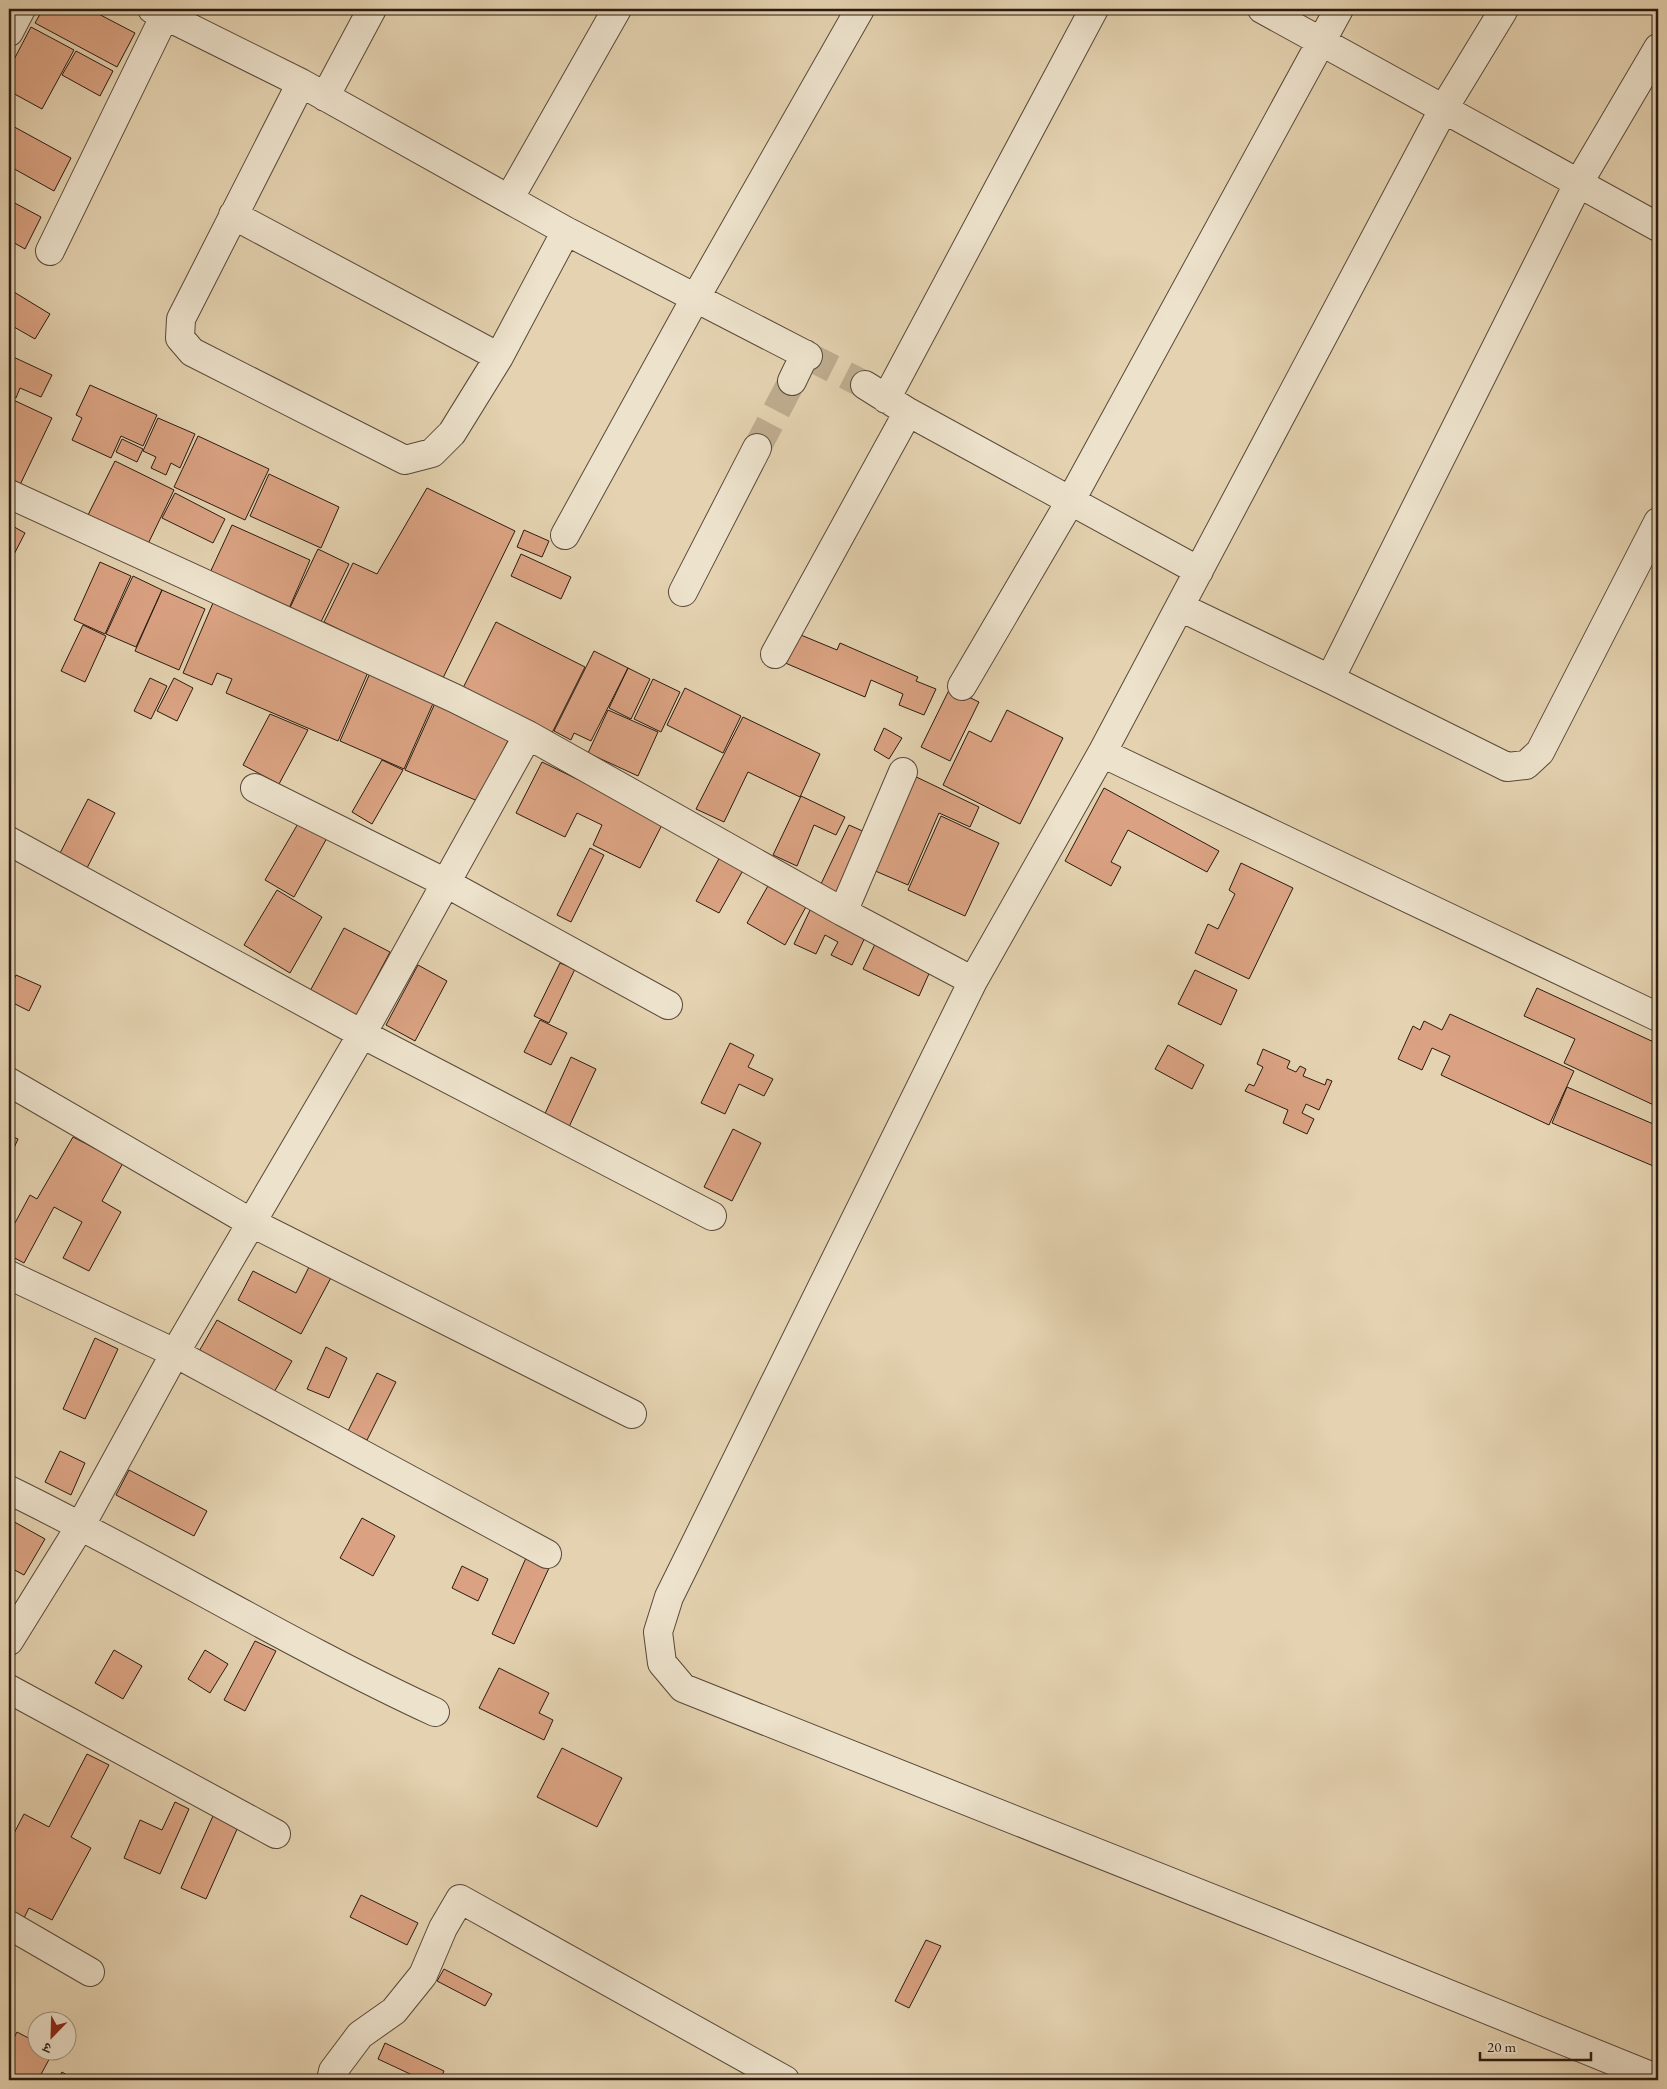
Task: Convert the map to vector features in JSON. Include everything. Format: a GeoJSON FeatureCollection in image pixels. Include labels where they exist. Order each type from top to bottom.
{"type":"FeatureCollection","features":[{"type":"Feature","properties":{"kind":"street"},"geometry":{"type":"LineString","coordinates":[[9,32],[21,9]]}},
{"type":"Feature","properties":{"kind":"street"},"geometry":{"type":"LineString","coordinates":[[325,97],[372,9]]}},
{"type":"Feature","properties":{"kind":"street"},"geometry":{"type":"LineString","coordinates":[[509,199],[617,9]]}},
{"type":"Feature","properties":{"kind":"street"},"geometry":{"type":"LineString","coordinates":[[565,535],[696,297],[860,9]]}},
{"type":"Feature","properties":{"kind":"street"},"geometry":{"type":"LineString","coordinates":[[774,654],[886,399],[1094,9]]}},
{"type":"Feature","properties":{"kind":"street"},"geometry":{"type":"LineString","coordinates":[[1262,9],[1658,227]]}},
{"type":"Feature","properties":{"kind":"street"},"geometry":{"type":"LineString","coordinates":[[962,686],[1071,500],[1339,9]]}},
{"type":"Feature","properties":{"kind":"street"},"geometry":{"type":"LineString","coordinates":[[1503,11],[1444,108],[1102,753],[972,981],[669,1597],[658,1632],[662,1663],[684,1688],[1271,1922],[1658,2079]]}},
{"type":"Feature","properties":{"kind":"street"},"geometry":{"type":"LineString","coordinates":[[50,251],[158,12],[301,83],[566,231],[806,355],[792,380]]}},
{"type":"Feature","properties":{"kind":"street"},"geometry":{"type":"LineString","coordinates":[[1330,678],[1578,184],[1658,48]]}},
{"type":"Feature","properties":{"kind":"street"},"geometry":{"type":"LineString","coordinates":[[301,83],[181,319],[180,338],[192,352],[405,460],[432,453],[452,433],[499,357],[566,231]]}},
{"type":"Feature","properties":{"kind":"street"},"geometry":{"type":"LineString","coordinates":[[233,215],[499,357]]}},
{"type":"Feature","properties":{"kind":"street"},"geometry":{"type":"LineString","coordinates":[[886,399],[1199,571]]}},
{"type":"Feature","properties":{"kind":"street"},"geometry":{"type":"LineString","coordinates":[[683,592],[757,448]]}},
{"type":"Feature","properties":{"kind":"street"},"geometry":{"type":"LineString","coordinates":[[9,494],[445,694],[528,735],[843,912],[972,981]]}},
{"type":"Feature","properties":{"kind":"street"},"geometry":{"type":"LineString","coordinates":[[1180,608],[1330,678],[1507,767],[1526,765],[1540,752],[1658,522]]}},
{"type":"Feature","properties":{"kind":"street"},"geometry":{"type":"LineString","coordinates":[[9,1641],[81,1525],[175,1353],[250,1222],[362,1034],[528,735]]}},
{"type":"Feature","properties":{"kind":"street"},"geometry":{"type":"LineString","coordinates":[[1102,753],[1658,1017]]}},
{"type":"Feature","properties":{"kind":"street"},"geometry":{"type":"LineString","coordinates":[[843,912],[903,772]]}},
{"type":"Feature","properties":{"kind":"street"},"geometry":{"type":"LineString","coordinates":[[255,788],[446,883],[668,1005]]}},
{"type":"Feature","properties":{"kind":"street"},"geometry":{"type":"LineString","coordinates":[[9,842],[362,1034],[712,1216]]}},
{"type":"Feature","properties":{"kind":"street"},"geometry":{"type":"LineString","coordinates":[[9,1082],[250,1222],[632,1414]]}},
{"type":"Feature","properties":{"kind":"street"},"geometry":{"type":"LineString","coordinates":[[9,1275],[175,1353],[547,1554]]}},
{"type":"Feature","properties":{"kind":"street"},"geometry":{"type":"LineString","coordinates":[[9,1490],[81,1525],[335,1663],[435,1712]]}},
{"type":"Feature","properties":{"kind":"street"},"geometry":{"type":"LineString","coordinates":[[9,1689],[276,1834]]}},
{"type":"Feature","properties":{"kind":"street"},"geometry":{"type":"LineString","coordinates":[[331,2080],[333,2071],[360,2035],[394,2011],[423,1975],[443,1928],[460,1899],[785,2080]]}},
{"type":"Feature","properties":{"kind":"street"},"geometry":{"type":"LineString","coordinates":[[9,1925],[90,1972]]}},
{"type":"Feature","properties":{"kind":"building"},"geometry":{"type":"Polygon","coordinates":[[[43,9],[89,9],[135,33],[117,67],[35,23],[43,9]]]}},
{"type":"Feature","properties":{"kind":"building"},"geometry":{"type":"Polygon","coordinates":[[[31,27],[74,50],[42,109],[9,91],[9,69],[31,27]]]}},
{"type":"Feature","properties":{"kind":"building"},"geometry":{"type":"Polygon","coordinates":[[[76,51],[113,71],[100,96],[62,75],[76,51]]]}},
{"type":"Feature","properties":{"kind":"building"},"geometry":{"type":"Polygon","coordinates":[[[9,124],[71,158],[54,191],[9,166],[9,124]]]}},
{"type":"Feature","properties":{"kind":"building"},"geometry":{"type":"Polygon","coordinates":[[[9,200],[41,217],[25,249],[9,240],[9,200]]]}},
{"type":"Feature","properties":{"kind":"building"},"geometry":{"type":"Polygon","coordinates":[[[9,289],[50,314],[35,339],[14,327],[9,337],[9,289]]]}},
{"type":"Feature","properties":{"kind":"building"},"geometry":{"type":"Polygon","coordinates":[[[9,355],[52,375],[41,397],[20,388],[16,398],[9,395],[9,355]]]}},
{"type":"Feature","properties":{"kind":"building"},"geometry":{"type":"Polygon","coordinates":[[[90,385],[157,415],[143,446],[121,436],[111,458],[72,440],[82,418],[76,415],[90,385]]]}},
{"type":"Feature","properties":{"kind":"building"},"geometry":{"type":"Polygon","coordinates":[[[9,398],[52,418],[18,489],[9,485],[9,398]]]}},
{"type":"Feature","properties":{"kind":"building"},"geometry":{"type":"Polygon","coordinates":[[[158,418],[195,434],[180,468],[171,463],[166,475],[151,468],[156,457],[143,451],[158,418]]]}},
{"type":"Feature","properties":{"kind":"building"},"geometry":{"type":"Polygon","coordinates":[[[198,436],[269,469],[245,520],[174,487],[198,436]]]}},
{"type":"Feature","properties":{"kind":"building"},"geometry":{"type":"Polygon","coordinates":[[[122,439],[143,449],[137,462],[116,452],[122,439]]]}},
{"type":"Feature","properties":{"kind":"building"},"geometry":{"type":"Polygon","coordinates":[[[115,461],[174,490],[147,546],[87,517],[115,461]]]}},
{"type":"Feature","properties":{"kind":"building"},"geometry":{"type":"Polygon","coordinates":[[[269,474],[339,507],[321,548],[250,516],[269,474]]]}},
{"type":"Feature","properties":{"kind":"building"},"geometry":{"type":"Polygon","coordinates":[[[427,488],[515,531],[442,680],[324,622],[353,563],[377,574],[427,488]]]}},
{"type":"Feature","properties":{"kind":"building"},"geometry":{"type":"Polygon","coordinates":[[[175,493],[225,519],[213,543],[162,518],[175,493]]]}},
{"type":"Feature","properties":{"kind":"building"},"geometry":{"type":"Polygon","coordinates":[[[9,524],[25,533],[9,564],[9,524]]]}},
{"type":"Feature","properties":{"kind":"building"},"geometry":{"type":"Polygon","coordinates":[[[232,525],[310,560],[287,613],[208,577],[232,525]]]}},
{"type":"Feature","properties":{"kind":"building"},"geometry":{"type":"Polygon","coordinates":[[[524,530],[549,541],[542,557],[517,547],[524,530]]]}},
{"type":"Feature","properties":{"kind":"building"},"geometry":{"type":"Polygon","coordinates":[[[318,549],[349,564],[318,628],[287,614],[318,549]]]}},
{"type":"Feature","properties":{"kind":"building"},"geometry":{"type":"Polygon","coordinates":[[[521,554],[571,577],[561,599],[511,576],[521,554]]]}},
{"type":"Feature","properties":{"kind":"building"},"geometry":{"type":"Polygon","coordinates":[[[100,562],[131,576],[105,634],[74,620],[100,562]]]}},
{"type":"Feature","properties":{"kind":"building"},"geometry":{"type":"Polygon","coordinates":[[[133,576],[162,590],[136,647],[106,634],[133,576]]]}},
{"type":"Feature","properties":{"kind":"building"},"geometry":{"type":"Polygon","coordinates":[[[162,590],[205,609],[179,670],[135,651],[162,590]]]}},
{"type":"Feature","properties":{"kind":"building"},"geometry":{"type":"Polygon","coordinates":[[[213,603],[369,670],[338,741],[226,693],[232,679],[217,673],[212,685],[183,673],[213,603]]]}},
{"type":"Feature","properties":{"kind":"building"},"geometry":{"type":"Polygon","coordinates":[[[496,622],[585,667],[552,733],[463,688],[496,622]]]}},
{"type":"Feature","properties":{"kind":"building"},"geometry":{"type":"Polygon","coordinates":[[[83,625],[106,636],[85,682],[61,671],[83,625]]]}},
{"type":"Feature","properties":{"kind":"building"},"geometry":{"type":"Polygon","coordinates":[[[796,633],[837,650],[840,643],[918,677],[916,681],[936,689],[924,715],[899,705],[903,694],[871,680],[865,697],[783,662],[796,633]]]}},
{"type":"Feature","properties":{"kind":"building"},"geometry":{"type":"Polygon","coordinates":[[[594,651],[628,668],[591,741],[574,733],[571,740],[554,731],[594,651]]]}},
{"type":"Feature","properties":{"kind":"building"},"geometry":{"type":"Polygon","coordinates":[[[628,668],[650,679],[631,719],[609,708],[628,668]]]}},
{"type":"Feature","properties":{"kind":"building"},"geometry":{"type":"Polygon","coordinates":[[[371,671],[435,699],[404,769],[340,741],[371,671]]]}},
{"type":"Feature","properties":{"kind":"building"},"geometry":{"type":"Polygon","coordinates":[[[150,678],[167,686],[151,719],[134,711],[150,678]]]}},
{"type":"Feature","properties":{"kind":"building"},"geometry":{"type":"Polygon","coordinates":[[[174,678],[193,688],[177,721],[157,711],[174,678]]]}},
{"type":"Feature","properties":{"kind":"building"},"geometry":{"type":"Polygon","coordinates":[[[653,679],[680,692],[661,732],[634,719],[653,679]]]}},
{"type":"Feature","properties":{"kind":"building"},"geometry":{"type":"Polygon","coordinates":[[[685,688],[741,716],[723,753],[667,725],[685,688]]]}},
{"type":"Feature","properties":{"kind":"building"},"geometry":{"type":"Polygon","coordinates":[[[950,688],[979,702],[950,761],[921,747],[950,688]]]}},
{"type":"Feature","properties":{"kind":"building"},"geometry":{"type":"Polygon","coordinates":[[[436,701],[511,734],[480,802],[405,770],[436,701]]]}},
{"type":"Feature","properties":{"kind":"building"},"geometry":{"type":"Polygon","coordinates":[[[608,710],[658,732],[638,776],[588,753],[608,710]]]}},
{"type":"Feature","properties":{"kind":"building"},"geometry":{"type":"Polygon","coordinates":[[[1007,710],[1063,738],[1020,824],[943,785],[969,731],[991,742],[1007,710]]]}},
{"type":"Feature","properties":{"kind":"building"},"geometry":{"type":"Polygon","coordinates":[[[270,714],[308,730],[279,784],[243,765],[270,714]]]}},
{"type":"Feature","properties":{"kind":"building"},"geometry":{"type":"Polygon","coordinates":[[[743,717],[820,754],[800,797],[748,772],[724,822],[696,809],[743,717]]]}},
{"type":"Feature","properties":{"kind":"building"},"geometry":{"type":"Polygon","coordinates":[[[884,728],[902,738],[889,759],[874,750],[884,728]]]}},
{"type":"Feature","properties":{"kind":"building"},"geometry":{"type":"Polygon","coordinates":[[[382,760],[403,770],[372,824],[352,812],[382,760]]]}},
{"type":"Feature","properties":{"kind":"building"},"geometry":{"type":"Polygon","coordinates":[[[542,762],[616,798],[666,817],[640,868],[593,845],[602,825],[577,813],[565,837],[516,813],[542,762]]]}},
{"type":"Feature","properties":{"kind":"building"},"geometry":{"type":"Polygon","coordinates":[[[908,773],[979,807],[970,827],[939,813],[908,885],[866,867],[908,773]]]}},
{"type":"Feature","properties":{"kind":"building"},"geometry":{"type":"Polygon","coordinates":[[[1104,788],[1219,851],[1207,872],[1128,830],[1111,862],[1121,867],[1111,886],[1065,861],[1104,788]]]}},
{"type":"Feature","properties":{"kind":"building"},"geometry":{"type":"Polygon","coordinates":[[[801,796],[845,817],[836,835],[814,825],[797,866],[773,855],[801,796]]]}},
{"type":"Feature","properties":{"kind":"building"},"geometry":{"type":"Polygon","coordinates":[[[88,799],[115,813],[85,872],[57,859],[88,799]]]}},
{"type":"Feature","properties":{"kind":"building"},"geometry":{"type":"Polygon","coordinates":[[[941,816],[999,843],[965,916],[908,890],[941,816]]]}},
{"type":"Feature","properties":{"kind":"building"},"geometry":{"type":"Polygon","coordinates":[[[299,822],[327,838],[294,897],[265,880],[299,822]]]}},
{"type":"Feature","properties":{"kind":"building"},"geometry":{"type":"Polygon","coordinates":[[[849,825],[867,833],[838,895],[820,886],[849,825]]]}},
{"type":"Feature","properties":{"kind":"building"},"geometry":{"type":"Polygon","coordinates":[[[590,848],[604,855],[571,922],[557,915],[590,848]]]}},
{"type":"Feature","properties":{"kind":"building"},"geometry":{"type":"Polygon","coordinates":[[[722,853],[746,865],[719,913],[696,901],[722,853]]]}},
{"type":"Feature","properties":{"kind":"building"},"geometry":{"type":"Polygon","coordinates":[[[1241,863],[1293,888],[1249,979],[1195,953],[1208,924],[1218,929],[1235,894],[1229,890],[1241,863]]]}},
{"type":"Feature","properties":{"kind":"building"},"geometry":{"type":"Polygon","coordinates":[[[769,884],[807,905],[785,945],[747,923],[769,884]]]}},
{"type":"Feature","properties":{"kind":"building"},"geometry":{"type":"Polygon","coordinates":[[[277,890],[322,917],[290,973],[244,945],[277,890]]]}},
{"type":"Feature","properties":{"kind":"building"},"geometry":{"type":"Polygon","coordinates":[[[812,906],[868,931],[852,965],[831,955],[838,942],[825,935],[816,954],[794,944],[812,906]]]}},
{"type":"Feature","properties":{"kind":"building"},"geometry":{"type":"Polygon","coordinates":[[[344,928],[390,952],[356,1016],[310,991],[344,928]]]}},
{"type":"Feature","properties":{"kind":"building"},"geometry":{"type":"Polygon","coordinates":[[[877,940],[932,967],[919,996],[863,969],[877,940]]]}},
{"type":"Feature","properties":{"kind":"building"},"geometry":{"type":"Polygon","coordinates":[[[560,963],[575,969],[549,1023],[534,1016],[560,963]]]}},
{"type":"Feature","properties":{"kind":"building"},"geometry":{"type":"Polygon","coordinates":[[[418,965],[447,981],[415,1041],[386,1025],[418,965]]]}},
{"type":"Feature","properties":{"kind":"building"},"geometry":{"type":"Polygon","coordinates":[[[1195,970],[1237,990],[1221,1025],[1178,1004],[1195,970]]]}},
{"type":"Feature","properties":{"kind":"building"},"geometry":{"type":"Polygon","coordinates":[[[16,975],[41,986],[29,1011],[9,1001],[9,990],[16,975]]]}},
{"type":"Feature","properties":{"kind":"building"},"geometry":{"type":"Polygon","coordinates":[[[1537,988],[1658,1044],[1658,1107],[1564,1063],[1575,1039],[1524,1016],[1537,988]]]}},
{"type":"Feature","properties":{"kind":"building"},"geometry":{"type":"Polygon","coordinates":[[[1450,1014],[1574,1071],[1549,1125],[1441,1075],[1450,1056],[1432,1048],[1422,1070],[1398,1059],[1413,1026],[1420,1030],[1424,1021],[1442,1030],[1450,1014]]]}},
{"type":"Feature","properties":{"kind":"building"},"geometry":{"type":"Polygon","coordinates":[[[540,1020],[567,1033],[551,1065],[524,1052],[540,1020]]]}},
{"type":"Feature","properties":{"kind":"building"},"geometry":{"type":"Polygon","coordinates":[[[730,1043],[754,1055],[748,1067],[773,1079],[764,1096],[739,1084],[725,1114],[701,1103],[730,1043]]]}},
{"type":"Feature","properties":{"kind":"building"},"geometry":{"type":"Polygon","coordinates":[[[1168,1045],[1204,1065],[1192,1089],[1155,1069],[1168,1045]]]}},
{"type":"Feature","properties":{"kind":"building"},"geometry":{"type":"Polygon","coordinates":[[[1263,1049],[1290,1061],[1287,1068],[1296,1072],[1300,1066],[1306,1069],[1303,1076],[1325,1085],[1327,1079],[1332,1081],[1319,1110],[1306,1104],[1302,1113],[1314,1119],[1307,1134],[1283,1123],[1288,1110],[1245,1091],[1249,1084],[1254,1086],[1263,1067],[1257,1064],[1263,1049]]]}},
{"type":"Feature","properties":{"kind":"building"},"geometry":{"type":"Polygon","coordinates":[[[571,1057],[596,1069],[568,1129],[543,1118],[571,1057]]]}},
{"type":"Feature","properties":{"kind":"building"},"geometry":{"type":"Polygon","coordinates":[[[1567,1087],[1658,1126],[1658,1168],[1552,1123],[1567,1087]]]}},
{"type":"Feature","properties":{"kind":"building"},"geometry":{"type":"Polygon","coordinates":[[[733,1129],[761,1143],[732,1201],[704,1187],[733,1129]]]}},
{"type":"Feature","properties":{"kind":"building"},"geometry":{"type":"Polygon","coordinates":[[[9,1135],[18,1139],[9,1159],[9,1135]]]}},
{"type":"Feature","properties":{"kind":"building"},"geometry":{"type":"Polygon","coordinates":[[[73,1137],[123,1163],[102,1201],[121,1212],[89,1271],[63,1258],[82,1222],[54,1207],[24,1263],[9,1255],[9,1234],[30,1195],[37,1199],[73,1137]]]}},
{"type":"Feature","properties":{"kind":"building"},"geometry":{"type":"Polygon","coordinates":[[[312,1261],[334,1272],[301,1334],[238,1300],[253,1271],[296,1293],[312,1261]]]}},
{"type":"Feature","properties":{"kind":"building"},"geometry":{"type":"Polygon","coordinates":[[[217,1320],[292,1361],[273,1394],[198,1353],[217,1320]]]}},
{"type":"Feature","properties":{"kind":"building"},"geometry":{"type":"Polygon","coordinates":[[[95,1338],[118,1349],[85,1419],[63,1409],[95,1338]]]}},
{"type":"Feature","properties":{"kind":"building"},"geometry":{"type":"Polygon","coordinates":[[[326,1347],[347,1358],[329,1398],[307,1389],[326,1347]]]}},
{"type":"Feature","properties":{"kind":"building"},"geometry":{"type":"Polygon","coordinates":[[[377,1373],[396,1382],[367,1440],[348,1431],[377,1373]]]}},
{"type":"Feature","properties":{"kind":"building"},"geometry":{"type":"Polygon","coordinates":[[[60,1451],[85,1463],[71,1495],[45,1482],[60,1451]]]}},
{"type":"Feature","properties":{"kind":"building"},"geometry":{"type":"Polygon","coordinates":[[[129,1470],[207,1511],[194,1536],[116,1495],[129,1470]]]}},
{"type":"Feature","properties":{"kind":"building"},"geometry":{"type":"Polygon","coordinates":[[[362,1518],[395,1536],[373,1576],[340,1558],[362,1518]]]}},
{"type":"Feature","properties":{"kind":"building"},"geometry":{"type":"Polygon","coordinates":[[[9,1519],[45,1539],[24,1575],[9,1567],[9,1519]]]}},
{"type":"Feature","properties":{"kind":"building"},"geometry":{"type":"Polygon","coordinates":[[[526,1558],[549,1568],[514,1644],[492,1634],[526,1558]]]}},
{"type":"Feature","properties":{"kind":"building"},"geometry":{"type":"Polygon","coordinates":[[[462,1566],[488,1579],[478,1601],[452,1588],[462,1566]]]}},
{"type":"Feature","properties":{"kind":"building"},"geometry":{"type":"Polygon","coordinates":[[[255,1641],[276,1651],[245,1711],[224,1700],[255,1641]]]}},
{"type":"Feature","properties":{"kind":"building"},"geometry":{"type":"Polygon","coordinates":[[[114,1650],[142,1666],[123,1699],[95,1683],[114,1650]]]}},
{"type":"Feature","properties":{"kind":"building"},"geometry":{"type":"Polygon","coordinates":[[[205,1650],[228,1664],[210,1693],[188,1679],[205,1650]]]}},
{"type":"Feature","properties":{"kind":"building"},"geometry":{"type":"Polygon","coordinates":[[[499,1668],[549,1693],[539,1713],[553,1720],[544,1740],[479,1708],[499,1668]]]}},
{"type":"Feature","properties":{"kind":"building"},"geometry":{"type":"Polygon","coordinates":[[[562,1748],[622,1778],[597,1827],[537,1797],[562,1748]]]}},
{"type":"Feature","properties":{"kind":"building"},"geometry":{"type":"Polygon","coordinates":[[[87,1754],[109,1765],[71,1837],[91,1848],[52,1920],[29,1908],[24,1918],[9,1910],[9,1843],[24,1814],[49,1827],[87,1754]]]}},
{"type":"Feature","properties":{"kind":"building"},"geometry":{"type":"Polygon","coordinates":[[[175,1802],[189,1809],[160,1874],[124,1858],[140,1820],[162,1830],[175,1802]]]}},
{"type":"Feature","properties":{"kind":"building"},"geometry":{"type":"Polygon","coordinates":[[[213,1816],[238,1827],[206,1899],[181,1888],[213,1816]]]}},
{"type":"Feature","properties":{"kind":"building"},"geometry":{"type":"Polygon","coordinates":[[[361,1895],[418,1923],[407,1945],[350,1917],[361,1895]]]}},
{"type":"Feature","properties":{"kind":"building"},"geometry":{"type":"Polygon","coordinates":[[[926,1940],[941,1946],[909,2008],[895,2001],[926,1940]]]}},
{"type":"Feature","properties":{"kind":"building"},"geometry":{"type":"Polygon","coordinates":[[[444,1969],[492,1994],[485,2006],[437,1981],[444,1969]]]}},
{"type":"Feature","properties":{"kind":"building"},"geometry":{"type":"Polygon","coordinates":[[[17,2032],[28,2038],[28,2062],[48,2062],[38,2080],[9,2080],[9,2047],[17,2032]]]}},
{"type":"Feature","properties":{"kind":"building"},"geometry":{"type":"Polygon","coordinates":[[[385,2043],[444,2071],[440,2080],[423,2080],[378,2059],[385,2043]]]}},
{"type":"Feature","properties":{"kind":"building"},"geometry":{"type":"Polygon","coordinates":[[[62,2072],[75,2080],[57,2080],[62,2072]]]}},
{"type":"Feature","properties":{"kind":"tunnel"},"geometry":{"type":"LineString","coordinates":[[808,356],[865,385]]}},
{"type":"Feature","properties":{"kind":"tunnel"},"geometry":{"type":"LineString","coordinates":[[757,448],[792,381]]}}]}
